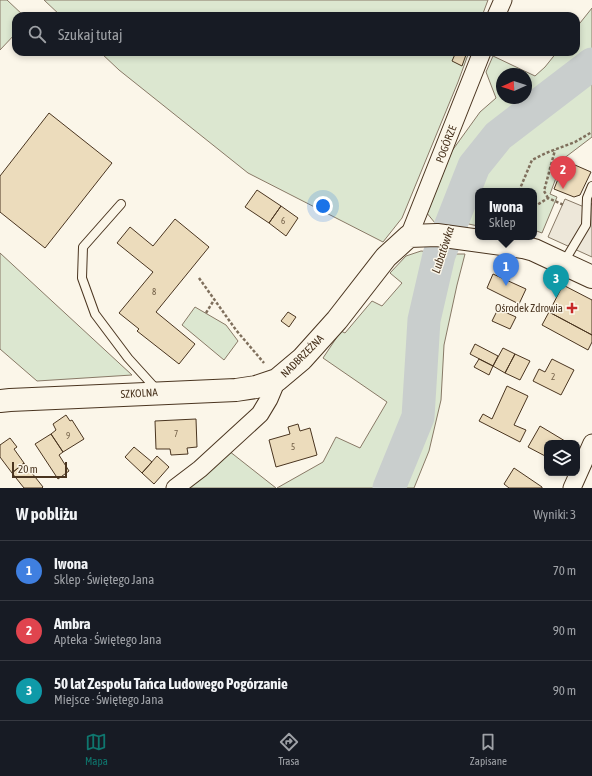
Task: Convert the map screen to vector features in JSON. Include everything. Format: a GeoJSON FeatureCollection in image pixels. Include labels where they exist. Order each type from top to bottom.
{"type":"FeatureCollection","features":[{"type":"Feature","properties":{"kind":"street"},"geometry":{"type":"LineString","coordinates":[[498,12],[503,0]]}},
{"type":"Feature","properties":{"kind":"street","name":"POGÓRZE"},"geometry":{"type":"LineString","coordinates":[[409,236],[480,56]]}},
{"type":"Feature","properties":{"kind":"street"},"geometry":{"type":"LineString","coordinates":[[409,236],[437,235],[523,247],[534,250],[592,278]]}},
{"type":"Feature","properties":{"kind":"street","name":"NADBRZEŻNA"},"geometry":{"type":"LineString","coordinates":[[175,488],[200,469],[260,414],[270,399],[277,380],[302,359],[337,320],[386,257],[409,236]]}},
{"type":"Feature","properties":{"kind":"street","name":"SZKOLNA"},"geometry":{"type":"LineString","coordinates":[[0,401],[158,392],[236,390],[256,387],[277,380]]}},
{"type":"Feature","properties":{"kind":"street"},"geometry":{"type":"LineString","coordinates":[[572,488],[592,443]]}},
{"type":"Feature","properties":{"kind":"lane"},"geometry":{"type":"LineString","coordinates":[[563,264],[589,226],[587,198],[592,186]]}},
{"type":"Feature","properties":{"kind":"lane"},"geometry":{"type":"LineString","coordinates":[[121,204],[83,247],[82,278],[95,314],[128,358],[158,392]]}},
{"type":"Feature","properties":{"kind":"path"},"geometry":{"type":"LineString","coordinates":[[519,188],[532,160],[575,142],[592,132]]}},
{"type":"Feature","properties":{"kind":"path"},"geometry":{"type":"LineString","coordinates":[[556,150],[544,191],[548,198],[564,205]]}},
{"type":"Feature","properties":{"kind":"path"},"geometry":{"type":"LineString","coordinates":[[537,205],[548,198]]}},
{"type":"Feature","properties":{"kind":"path"},"geometry":{"type":"LineString","coordinates":[[199,278],[236,330],[259,357]]}},
{"type":"Feature","properties":{"kind":"path"},"geometry":{"type":"LineString","coordinates":[[206,313],[214,300]]}},
{"type":"Feature","properties":{"kind":"green space"},"geometry":{"type":"Polygon","coordinates":[[[0,0],[7,0],[20,12],[12,12],[12,37],[0,50],[0,0]]]}},
{"type":"Feature","properties":{"kind":"green space"},"geometry":{"type":"Polygon","coordinates":[[[44,0],[488,0],[484,12],[57,12],[44,0]]]}},
{"type":"Feature","properties":{"kind":"green space"},"geometry":{"type":"Polygon","coordinates":[[[592,8],[592,56],[532,98],[532,75],[535,76],[554,56],[580,56],[580,23],[592,8]]]}},
{"type":"Feature","properties":{"kind":"green space"},"geometry":{"type":"Polygon","coordinates":[[[104,56],[468,56],[402,218],[383,242],[248,173],[119,70],[104,56]]]}},
{"type":"Feature","properties":{"kind":"green space"},"geometry":{"type":"Polygon","coordinates":[[[493,56],[518,68],[496,68],[496,98],[486,72],[493,56]]]}},
{"type":"Feature","properties":{"kind":"green space"},"geometry":{"type":"Polygon","coordinates":[[[592,76],[592,137],[563,159],[550,194],[557,197],[542,233],[537,231],[537,188],[477,188],[483,170],[510,135],[592,76]]]}},
{"type":"Feature","properties":{"kind":"green space"},"geometry":{"type":"Polygon","coordinates":[[[496,98],[496,104],[524,104],[499,123],[474,151],[464,168],[440,223],[435,223],[426,212],[449,155],[480,112],[496,98]]]}},
{"type":"Feature","properties":{"kind":"green space"},"geometry":{"type":"Polygon","coordinates":[[[475,192],[475,225],[464,223],[475,192]]]}},
{"type":"Feature","properties":{"kind":"green space"},"geometry":{"type":"Polygon","coordinates":[[[421,251],[431,252],[418,305],[411,397],[402,432],[415,438],[426,398],[431,322],[440,267],[453,254],[465,254],[444,345],[441,400],[429,451],[414,488],[277,488],[323,462],[336,437],[360,448],[387,402],[323,358],[341,331],[345,333],[372,301],[382,306],[402,283],[390,273],[406,256],[421,251]]]}},
{"type":"Feature","properties":{"kind":"green space"},"geometry":{"type":"Polygon","coordinates":[[[0,253],[132,375],[37,381],[0,349],[0,253]]]}},
{"type":"Feature","properties":{"kind":"green space"},"geometry":{"type":"Polygon","coordinates":[[[195,307],[226,325],[238,341],[224,360],[182,325],[195,307]]]}},
{"type":"Feature","properties":{"kind":"green space"},"geometry":{"type":"Polygon","coordinates":[[[229,451],[276,488],[187,488],[229,451]]]}},
{"type":"Feature","properties":{"kind":"shaded area"},"geometry":{"type":"Polygon","coordinates":[[[565,199],[589,209],[592,203],[592,257],[548,237],[565,199]]]}},
{"type":"Feature","properties":{"kind":"building"},"geometry":{"type":"Polygon","coordinates":[[[454,56],[466,56],[462,66],[452,61],[454,56]]]}},
{"type":"Feature","properties":{"kind":"building"},"geometry":{"type":"Polygon","coordinates":[[[49,113],[112,163],[45,248],[0,212],[0,176],[49,113]]]}},
{"type":"Feature","properties":{"kind":"building"},"geometry":{"type":"Polygon","coordinates":[[[568,162],[591,172],[580,195],[574,197],[554,189],[560,174],[563,175],[568,162]]]}},
{"type":"Feature","properties":{"kind":"building"},"geometry":{"type":"Polygon","coordinates":[[[257,190],[281,206],[269,223],[245,207],[257,190]]]}},
{"type":"Feature","properties":{"kind":"building"},"geometry":{"type":"Polygon","coordinates":[[[281,206],[298,218],[286,236],[269,223],[281,206]]]}},
{"type":"Feature","properties":{"kind":"building"},"geometry":{"type":"Polygon","coordinates":[[[175,219],[209,247],[156,312],[195,344],[179,364],[137,331],[139,329],[119,313],[153,272],[117,243],[130,227],[153,246],[175,219]]]}},
{"type":"Feature","properties":{"kind":"building"},"geometry":{"type":"Polygon","coordinates":[[[493,274],[526,289],[519,304],[487,288],[493,274]]]}},
{"type":"Feature","properties":{"kind":"building"},"geometry":{"type":"Polygon","coordinates":[[[563,285],[592,300],[592,335],[549,312],[563,285]]]}},
{"type":"Feature","properties":{"kind":"building"},"geometry":{"type":"Polygon","coordinates":[[[498,309],[516,317],[510,329],[492,321],[498,309]]]}},
{"type":"Feature","properties":{"kind":"building"},"geometry":{"type":"Polygon","coordinates":[[[288,312],[296,317],[289,327],[281,321],[288,312]]]}},
{"type":"Feature","properties":{"kind":"building"},"geometry":{"type":"Polygon","coordinates":[[[549,312],[592,335],[592,342],[588,350],[542,325],[549,312]]]}},
{"type":"Feature","properties":{"kind":"building"},"geometry":{"type":"Polygon","coordinates":[[[475,344],[498,356],[493,366],[470,354],[475,344]]]}},
{"type":"Feature","properties":{"kind":"building"},"geometry":{"type":"Polygon","coordinates":[[[503,348],[515,354],[505,373],[493,366],[503,348]]]}},
{"type":"Feature","properties":{"kind":"building"},"geometry":{"type":"Polygon","coordinates":[[[515,354],[530,361],[520,380],[505,373],[515,354]]]}},
{"type":"Feature","properties":{"kind":"building"},"geometry":{"type":"Polygon","coordinates":[[[479,359],[493,366],[489,375],[474,367],[479,359]]]}},
{"type":"Feature","properties":{"kind":"building"},"geometry":{"type":"Polygon","coordinates":[[[552,359],[574,370],[561,395],[533,381],[539,369],[545,372],[552,359]]]}},
{"type":"Feature","properties":{"kind":"building"},"geometry":{"type":"Polygon","coordinates":[[[507,386],[528,396],[514,425],[526,430],[520,442],[479,421],[483,414],[492,419],[507,386]]]}},
{"type":"Feature","properties":{"kind":"building"},"geometry":{"type":"Polygon","coordinates":[[[66,415],[70,421],[72,420],[84,439],[63,452],[51,434],[56,430],[53,424],[66,415]]]}},
{"type":"Feature","properties":{"kind":"building"},"geometry":{"type":"Polygon","coordinates":[[[196,419],[197,447],[187,448],[188,454],[171,455],[170,449],[156,449],[155,421],[196,419]]]}},
{"type":"Feature","properties":{"kind":"building"},"geometry":{"type":"Polygon","coordinates":[[[298,424],[300,431],[310,428],[317,455],[276,467],[269,440],[290,434],[288,427],[298,424]]]}},
{"type":"Feature","properties":{"kind":"building"},"geometry":{"type":"Polygon","coordinates":[[[540,426],[563,440],[544,440],[544,455],[528,447],[540,426]]]}},
{"type":"Feature","properties":{"kind":"building"},"geometry":{"type":"Polygon","coordinates":[[[51,434],[63,452],[59,455],[69,471],[58,479],[35,444],[51,434]]]}},
{"type":"Feature","properties":{"kind":"building"},"geometry":{"type":"Polygon","coordinates":[[[10,438],[17,447],[14,449],[24,463],[12,473],[0,457],[0,445],[10,438]]]}},
{"type":"Feature","properties":{"kind":"building"},"geometry":{"type":"Polygon","coordinates":[[[134,447],[152,462],[142,473],[125,457],[134,447]]]}},
{"type":"Feature","properties":{"kind":"building"},"geometry":{"type":"Polygon","coordinates":[[[157,456],[169,467],[154,484],[142,473],[157,456]]]}},
{"type":"Feature","properties":{"kind":"building"},"geometry":{"type":"Polygon","coordinates":[[[24,463],[43,487],[42,488],[24,488],[12,473],[24,463]]]}},
{"type":"Feature","properties":{"kind":"building"},"geometry":{"type":"Polygon","coordinates":[[[514,468],[542,488],[509,488],[504,484],[514,468]]]}},
{"type":"Feature","properties":{"kind":"waterway","name":"Lubatówka"},"geometry":{"type":"LineString","coordinates":[[389,488],[418,417],[424,320],[439,255],[474,166],[498,136],[592,64]]}},
{"type":"Feature","properties":{"kind":"place","name":"Ambra"},"geometry":{"type":"Point","coordinates":[563,189]}},
{"type":"Feature","properties":{"kind":"place","name":"Iwona"},"geometry":{"type":"Point","coordinates":[506,286]}},
{"type":"Feature","properties":{"kind":"place","name":"50 lat Zespołu Tańca Ludowego Pogórzanie"},"geometry":{"type":"Point","coordinates":[556,298]}},
{"type":"Feature","properties":{"kind":"place","name":"Ośrodek Zdrowia"},"geometry":{"type":"Point","coordinates":[572,308]}}]}
